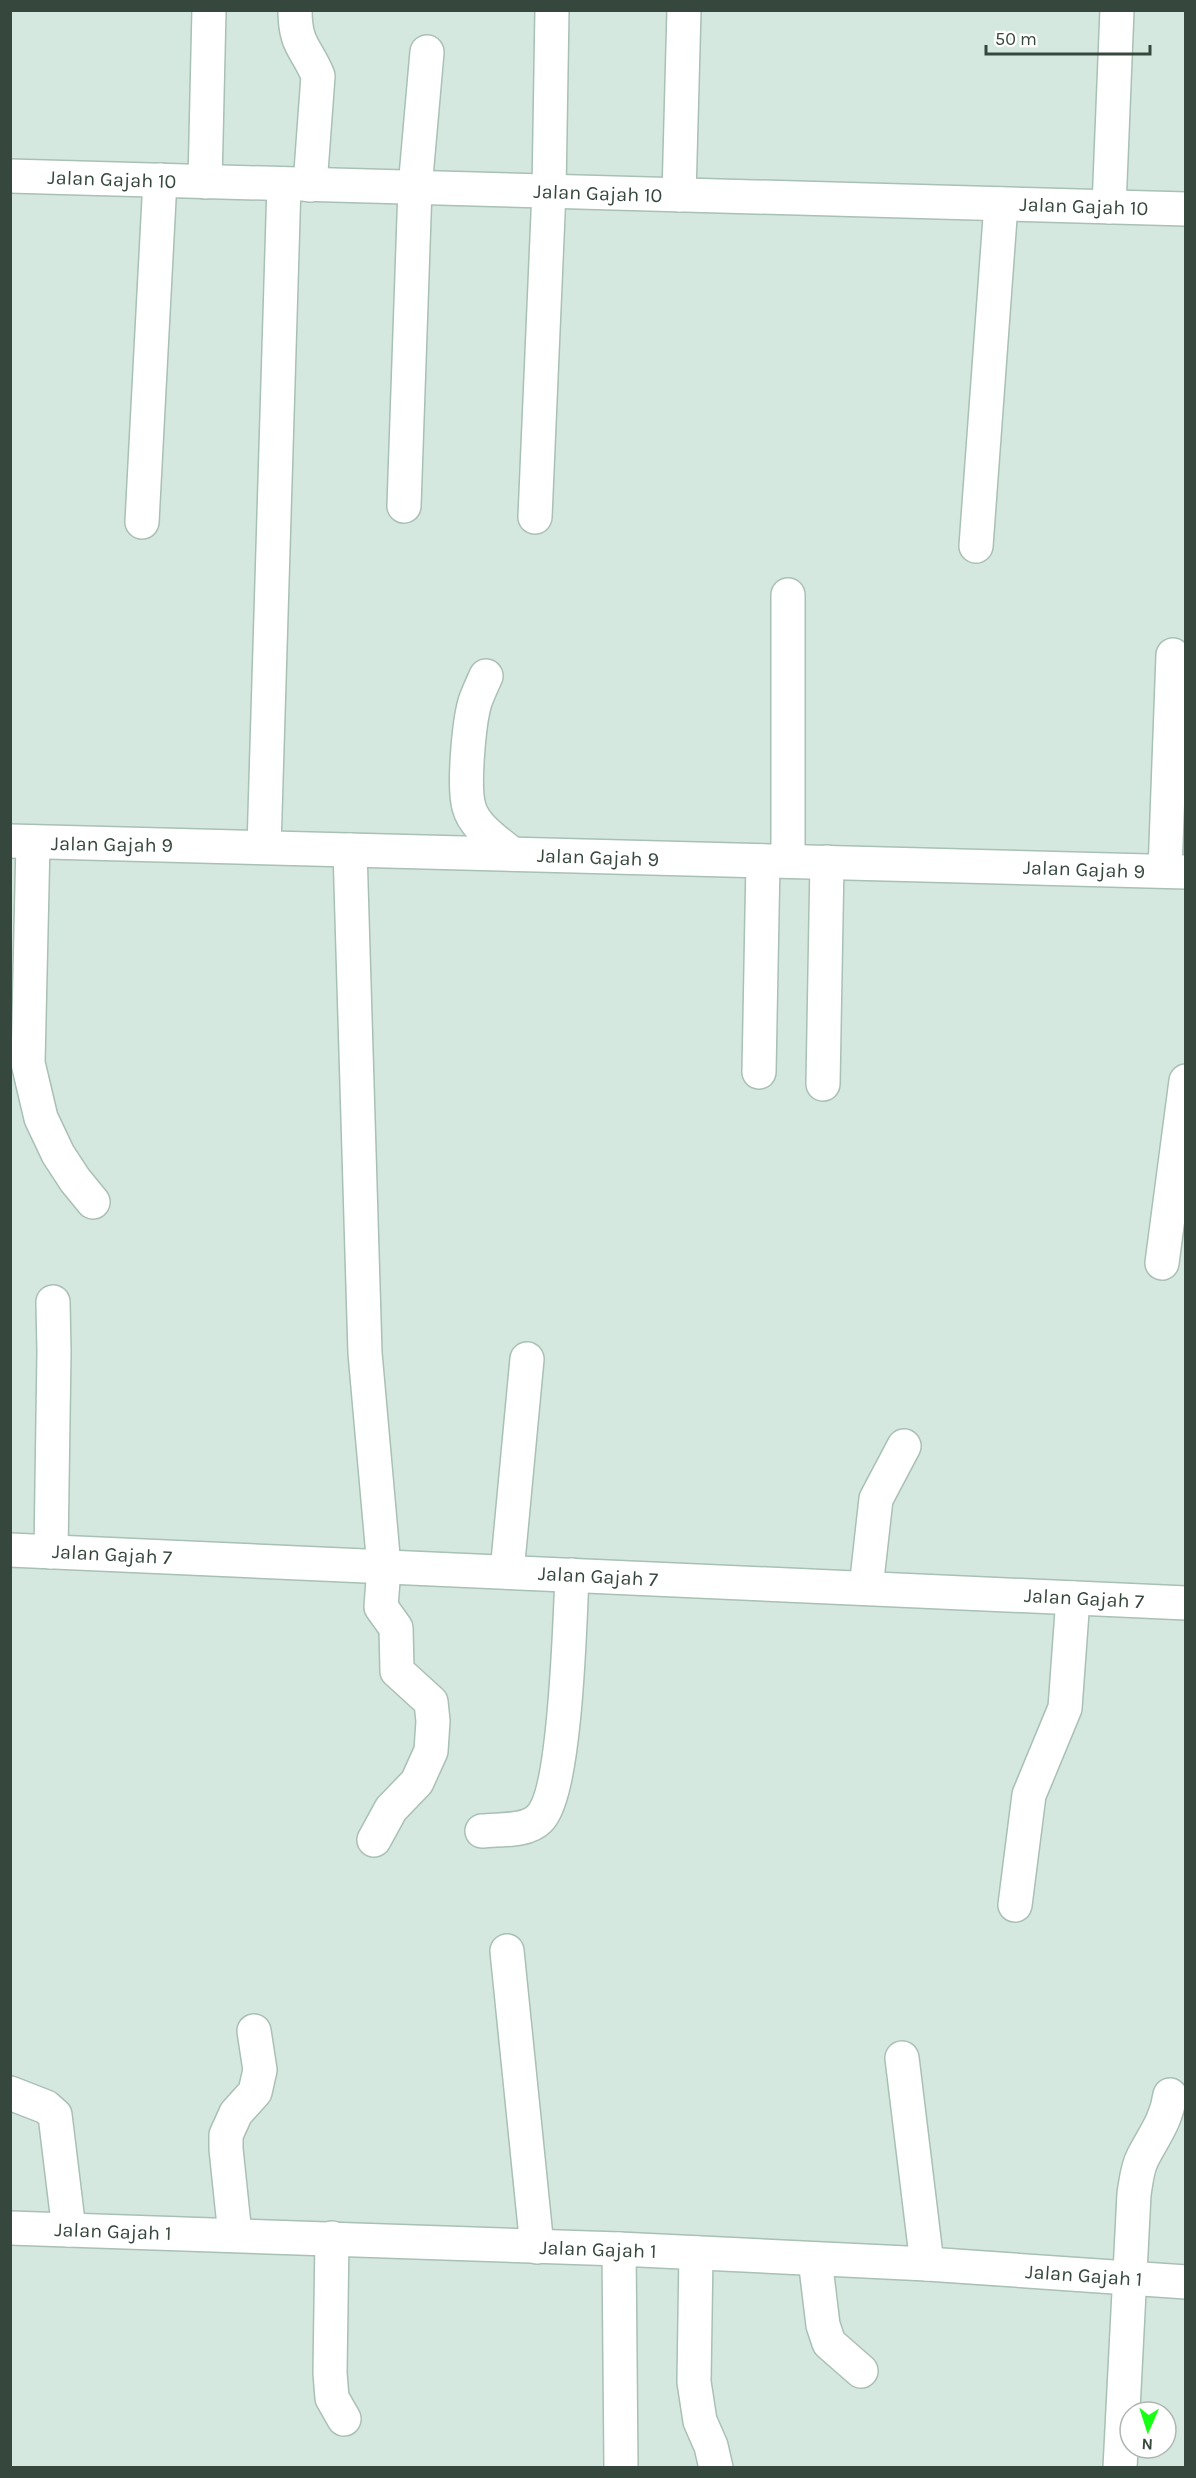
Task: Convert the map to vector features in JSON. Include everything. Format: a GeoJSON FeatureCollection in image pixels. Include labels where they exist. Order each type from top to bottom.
{"type":"FeatureCollection","features":[{"type":"Feature","properties":{"kind":"street"},"geometry":{"type":"LineString","coordinates":[[205,182],[209,10]]}},
{"type":"Feature","properties":{"kind":"street"},"geometry":{"type":"LineString","coordinates":[[264,848],[297,184],[318,76],[312,61],[300,46],[295,30],[295,10]]}},
{"type":"Feature","properties":{"kind":"street"},"geometry":{"type":"LineString","coordinates":[[535,517],[549,191],[552,10]]}},
{"type":"Feature","properties":{"kind":"street"},"geometry":{"type":"LineString","coordinates":[[679,195],[684,10]]}},
{"type":"Feature","properties":{"kind":"street"},"geometry":{"type":"LineString","coordinates":[[1109,207],[1117,10]]}},
{"type":"Feature","properties":{"kind":"street"},"geometry":{"type":"LineString","coordinates":[[404,506],[416,188],[427,52]]}},
{"type":"Feature","properties":{"kind":"street","name":"Jalan Gajah 10"},"geometry":{"type":"LineString","coordinates":[[10,176],[1185,209]]}},
{"type":"Feature","properties":{"kind":"street"},"geometry":{"type":"LineString","coordinates":[[142,522],[160,180]]}},
{"type":"Feature","properties":{"kind":"street"},"geometry":{"type":"LineString","coordinates":[[976,546],[1001,204]]}},
{"type":"Feature","properties":{"kind":"street"},"geometry":{"type":"LineString","coordinates":[[759,1072],[776,861],[788,595]]}},
{"type":"Feature","properties":{"kind":"street"},"geometry":{"type":"LineString","coordinates":[[1173,655],[1175,872]]}},
{"type":"Feature","properties":{"kind":"street"},"geometry":{"type":"LineString","coordinates":[[486,676],[475,702],[472,721],[466,788],[469,809],[485,832],[512,854]]}},
{"type":"Feature","properties":{"kind":"street"},"geometry":{"type":"LineString","coordinates":[[22,841],[19,1064],[46,1127],[75,1180],[93,1202]]}},
{"type":"Feature","properties":{"kind":"street","name":"Jalan Gajah 9"},"geometry":{"type":"LineString","coordinates":[[22,841],[1175,872]]}},
{"type":"Feature","properties":{"kind":"street"},"geometry":{"type":"LineString","coordinates":[[350,850],[365,1353],[384,1567],[381,1607],[396,1628],[397,1671],[431,1702],[433,1721],[431,1752],[417,1782],[392,1809],[374,1840]]}},
{"type":"Feature","properties":{"kind":"street"},"geometry":{"type":"LineString","coordinates":[[823,1084],[827,862]]}},
{"type":"Feature","properties":{"kind":"street"},"geometry":{"type":"LineString","coordinates":[[1162,1263],[1185,1081]]}},
{"type":"Feature","properties":{"kind":"street"},"geometry":{"type":"LineString","coordinates":[[51,1552],[53,1302]]}},
{"type":"Feature","properties":{"kind":"street"},"geometry":{"type":"LineString","coordinates":[[507,1572],[527,1359]]}},
{"type":"Feature","properties":{"kind":"street"},"geometry":{"type":"LineString","coordinates":[[866,1588],[876,1499],[904,1446]]}},
{"type":"Feature","properties":{"kind":"street","name":"Jalan Gajah 7"},"geometry":{"type":"LineString","coordinates":[[10,1550],[1185,1603]]}},
{"type":"Feature","properties":{"kind":"street"},"geometry":{"type":"LineString","coordinates":[[482,1831],[531,1826],[542,1817],[556,1781],[568,1669],[572,1575]]}},
{"type":"Feature","properties":{"kind":"street"},"geometry":{"type":"LineString","coordinates":[[1015,1905],[1029,1795],[1065,1708],[1073,1598]]}},
{"type":"Feature","properties":{"kind":"street"},"geometry":{"type":"LineString","coordinates":[[507,1951],[537,2247]]}},
{"type":"Feature","properties":{"kind":"street"},"geometry":{"type":"LineString","coordinates":[[235,2235],[226,2135],[236,2113],[255,2092],[260,2070],[254,2031]]}},
{"type":"Feature","properties":{"kind":"street"},"geometry":{"type":"LineString","coordinates":[[902,2058],[927,2264]]}},
{"type":"Feature","properties":{"kind":"street"},"geometry":{"type":"LineString","coordinates":[[10,2093],[46,2107],[55,2115],[69,2230]]}},
{"type":"Feature","properties":{"kind":"street"},"geometry":{"type":"LineString","coordinates":[[1120,2468],[1129,2279],[1137,2176],[1143,2157],[1168,2110],[1170,2094]]}},
{"type":"Feature","properties":{"kind":"street","name":"Jalan Gajah 1"},"geometry":{"type":"LineString","coordinates":[[10,2228],[619,2249],[927,2264],[1185,2282]]}},
{"type":"Feature","properties":{"kind":"street"},"geometry":{"type":"LineString","coordinates":[[332,2238],[330,2373],[332,2398],[344,2419]]}},
{"type":"Feature","properties":{"kind":"street"},"geometry":{"type":"LineString","coordinates":[[619,2249],[621,2468]]}},
{"type":"Feature","properties":{"kind":"street"},"geometry":{"type":"LineString","coordinates":[[696,2253],[694,2382],[700,2421],[711,2446],[716,2468]]}},
{"type":"Feature","properties":{"kind":"street"},"geometry":{"type":"LineString","coordinates":[[815,2259],[823,2325],[829,2343],[861,2371]]}},
{"type":"Feature","properties":{"kind":"shaded area"},"geometry":{"type":"Polygon","coordinates":[[[11,11],[1185,11],[1185,2467],[11,2468],[11,11]]]}}]}
